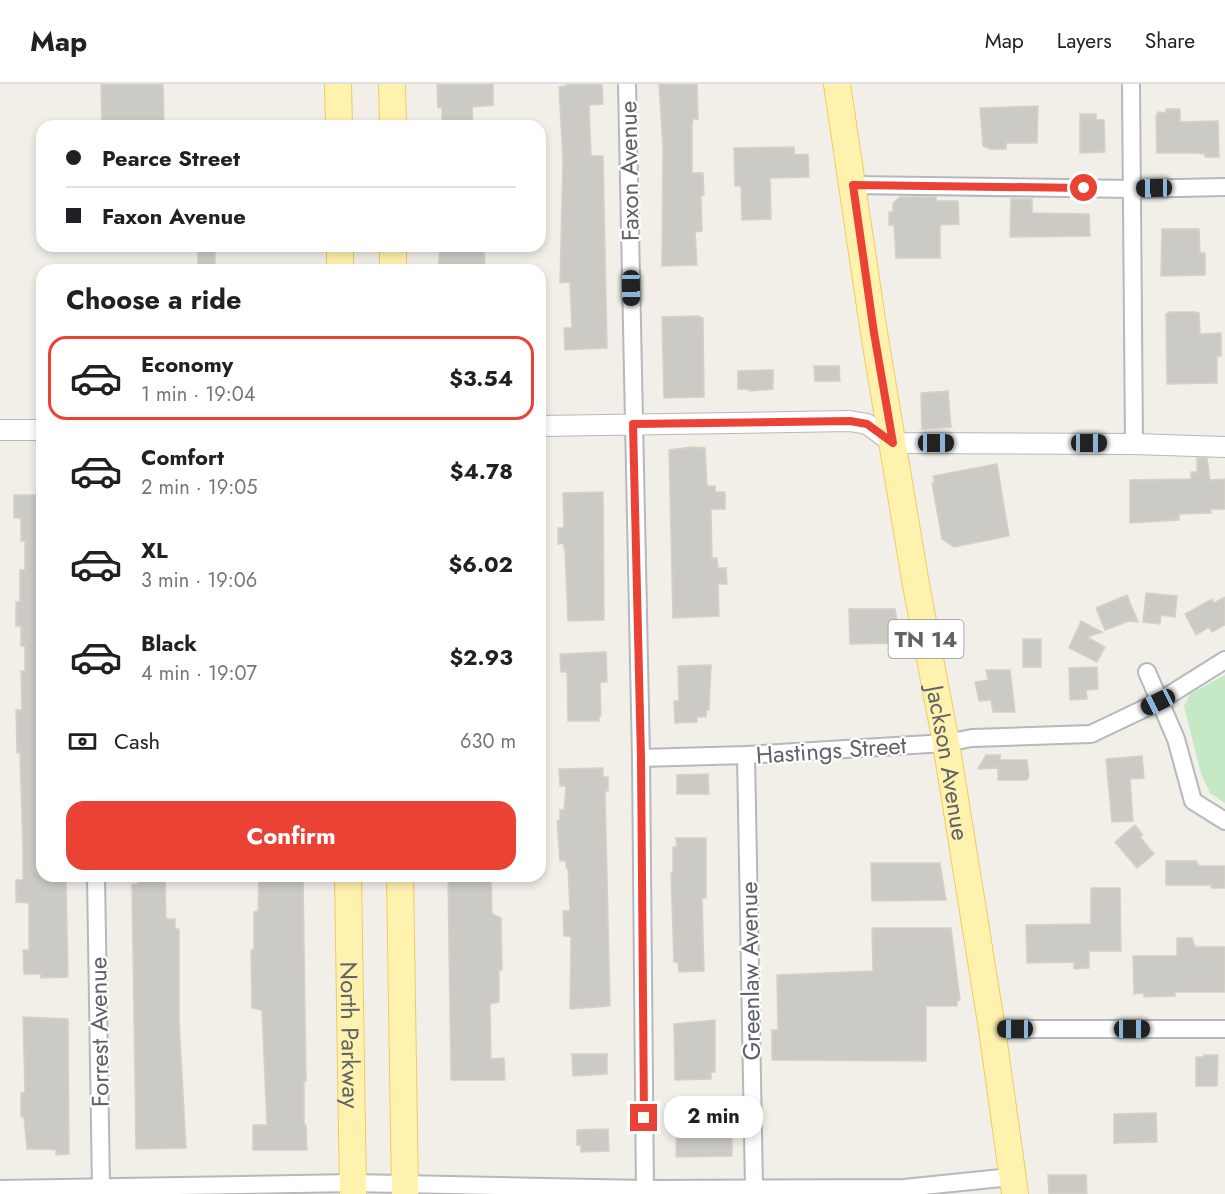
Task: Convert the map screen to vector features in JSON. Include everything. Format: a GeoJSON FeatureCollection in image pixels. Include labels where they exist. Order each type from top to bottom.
{"type":"FeatureCollection","features":[{"type":"Feature","properties":{"kind":"main road"},"geometry":{"type":"LineString","coordinates":[[339,84],[339,120]]}},
{"type":"Feature","properties":{"kind":"main road"},"geometry":{"type":"LineString","coordinates":[[392,84],[393,120]]}},
{"type":"Feature","properties":{"kind":"main road","name":"Jackson Avenue"},"geometry":{"type":"LineString","coordinates":[[837,84],[874,333],[916,585],[946,743],[992,1029],[1013,1185]]}},
{"type":"Feature","properties":{"kind":"main road","name":"North Parkway"},"geometry":{"type":"LineString","coordinates":[[348,882],[353,1188]]}},
{"type":"Feature","properties":{"kind":"main road"},"geometry":{"type":"LineString","coordinates":[[400,882],[405,1189]]}},
{"type":"Feature","properties":{"kind":"street","name":"Faxon Avenue"},"geometry":{"type":"LineString","coordinates":[[627,84],[641,758],[645,1192]]}},
{"type":"Feature","properties":{"kind":"street"},"geometry":{"type":"LineString","coordinates":[[1131,84],[1134,444]]}},
{"type":"Feature","properties":{"kind":"street"},"geometry":{"type":"LineString","coordinates":[[853,185],[1131,189],[1225,187]]}},
{"type":"Feature","properties":{"kind":"street"},"geometry":{"type":"LineString","coordinates":[[546,426],[850,421],[867,424],[893,443],[1134,444],[1225,447]]}},
{"type":"Feature","properties":{"kind":"street"},"geometry":{"type":"LineString","coordinates":[[0,430],[36,430]]}},
{"type":"Feature","properties":{"kind":"street","name":"Hastings Street"},"geometry":{"type":"LineString","coordinates":[[641,758],[746,755],[946,743],[972,738],[1091,734],[1158,702],[1225,660]]}},
{"type":"Feature","properties":{"kind":"street"},"geometry":{"type":"LineString","coordinates":[[1147,672],[1158,702],[1176,739],[1193,801],[1225,821]]}},
{"type":"Feature","properties":{"kind":"street","name":"Greenlaw Avenue"},"geometry":{"type":"LineString","coordinates":[[746,755],[754,1187]]}},
{"type":"Feature","properties":{"kind":"street","name":"Forrest Avenue"},"geometry":{"type":"LineString","coordinates":[[96,882],[101,1188]]}},
{"type":"Feature","properties":{"kind":"street"},"geometry":{"type":"LineString","coordinates":[[992,1029],[1225,1029]]}},
{"type":"Feature","properties":{"kind":"street"},"geometry":{"type":"LineString","coordinates":[[0,1189],[35,1191],[101,1188],[353,1188],[645,1192],[754,1187],[858,1191],[1013,1185]]}},
{"type":"Feature","properties":{"kind":"green space"},"geometry":{"type":"Polygon","coordinates":[[[1225,675],[1225,803],[1210,793],[1201,773],[1184,706],[1190,694],[1225,675]]]}},
{"type":"Feature","properties":{"kind":"building"},"geometry":{"type":"Polygon","coordinates":[[[101,84],[163,84],[164,120],[102,120],[101,84]]]}},
{"type":"Feature","properties":{"kind":"building"},"geometry":{"type":"Polygon","coordinates":[[[437,84],[493,84],[493,105],[472,107],[473,120],[442,120],[442,107],[438,108],[437,84]]]}},
{"type":"Feature","properties":{"kind":"building"},"geometry":{"type":"Polygon","coordinates":[[[566,84],[602,84],[603,104],[589,105],[591,156],[603,156],[607,348],[565,350],[564,328],[572,328],[570,282],[560,283],[563,160],[559,87],[566,86],[566,84]]]}},
{"type":"Feature","properties":{"kind":"building"},"geometry":{"type":"Polygon","coordinates":[[[659,84],[697,84],[698,119],[693,119],[692,124],[692,173],[703,173],[704,195],[701,195],[702,231],[695,232],[697,265],[662,266],[663,147],[659,84]]]}},
{"type":"Feature","properties":{"kind":"building"},"geometry":{"type":"Polygon","coordinates":[[[1038,106],[1037,143],[1006,143],[1006,149],[990,149],[983,146],[980,108],[1038,106]]]}},
{"type":"Feature","properties":{"kind":"building"},"geometry":{"type":"Polygon","coordinates":[[[1166,109],[1180,109],[1180,122],[1218,121],[1219,157],[1205,157],[1205,154],[1195,153],[1157,153],[1156,117],[1158,112],[1166,113],[1166,109]]]}},
{"type":"Feature","properties":{"kind":"building"},"geometry":{"type":"Polygon","coordinates":[[[1080,114],[1096,114],[1096,120],[1104,120],[1105,152],[1080,153],[1080,114]]]}},
{"type":"Feature","properties":{"kind":"building"},"geometry":{"type":"Polygon","coordinates":[[[794,147],[794,155],[808,154],[809,177],[770,178],[771,219],[742,220],[741,186],[735,186],[734,148],[794,147]]]}},
{"type":"Feature","properties":{"kind":"building"},"geometry":{"type":"Polygon","coordinates":[[[900,197],[936,197],[936,201],[958,201],[959,224],[940,225],[940,258],[896,258],[894,225],[889,225],[889,212],[893,212],[893,203],[900,197]]]}},
{"type":"Feature","properties":{"kind":"building"},"geometry":{"type":"Polygon","coordinates":[[[1011,199],[1032,199],[1032,213],[1089,214],[1090,236],[1010,237],[1011,199]]]}},
{"type":"Feature","properties":{"kind":"building"},"geometry":{"type":"Polygon","coordinates":[[[1162,229],[1199,229],[1200,253],[1205,253],[1205,275],[1161,276],[1162,229]]]}},
{"type":"Feature","properties":{"kind":"building"},"geometry":{"type":"Polygon","coordinates":[[[198,252],[215,252],[215,264],[198,264],[198,252]]]}},
{"type":"Feature","properties":{"kind":"building"},"geometry":{"type":"Polygon","coordinates":[[[440,252],[484,252],[485,264],[438,264],[440,252]]]}},
{"type":"Feature","properties":{"kind":"building"},"geometry":{"type":"Polygon","coordinates":[[[1170,312],[1199,313],[1200,334],[1221,333],[1221,356],[1217,356],[1217,383],[1167,384],[1166,314],[1170,312]]]}},
{"type":"Feature","properties":{"kind":"building"},"geometry":{"type":"Polygon","coordinates":[[[698,316],[703,318],[704,397],[664,398],[662,317],[698,316]]]}},
{"type":"Feature","properties":{"kind":"building"},"geometry":{"type":"Polygon","coordinates":[[[814,366],[839,366],[840,381],[815,381],[814,366]]]}},
{"type":"Feature","properties":{"kind":"building"},"geometry":{"type":"Polygon","coordinates":[[[773,370],[773,389],[749,391],[749,389],[738,389],[738,371],[773,370]]]}},
{"type":"Feature","properties":{"kind":"building"},"geometry":{"type":"Polygon","coordinates":[[[948,391],[951,427],[922,429],[921,393],[948,391]]]}},
{"type":"Feature","properties":{"kind":"building"},"geometry":{"type":"Polygon","coordinates":[[[705,448],[707,486],[715,486],[715,492],[725,492],[725,509],[711,509],[712,558],[717,558],[718,568],[726,568],[727,584],[718,584],[719,616],[673,618],[669,450],[705,448]]]}},
{"type":"Feature","properties":{"kind":"building"},"geometry":{"type":"Polygon","coordinates":[[[1197,458],[1207,458],[1210,480],[1225,479],[1225,509],[1211,509],[1211,513],[1179,514],[1179,520],[1130,523],[1130,480],[1191,479],[1191,472],[1197,472],[1197,458]]]}},
{"type":"Feature","properties":{"kind":"building"},"geometry":{"type":"Polygon","coordinates":[[[997,464],[1009,536],[954,547],[942,539],[932,483],[935,483],[933,476],[997,464]]]}},
{"type":"Feature","properties":{"kind":"building"},"geometry":{"type":"Polygon","coordinates":[[[603,492],[604,620],[568,621],[565,551],[563,543],[558,544],[558,528],[564,528],[563,493],[603,492]]]}},
{"type":"Feature","properties":{"kind":"building"},"geometry":{"type":"Polygon","coordinates":[[[14,495],[36,495],[36,882],[66,882],[68,977],[41,978],[41,974],[24,974],[23,950],[29,950],[29,903],[16,902],[16,880],[23,880],[23,849],[20,753],[17,753],[16,710],[22,710],[21,671],[25,671],[25,646],[21,646],[21,626],[16,626],[16,602],[20,602],[20,570],[25,570],[25,541],[21,541],[21,518],[14,518],[14,495]]]}},
{"type":"Feature","properties":{"kind":"building"},"geometry":{"type":"Polygon","coordinates":[[[1146,593],[1177,596],[1175,617],[1161,615],[1160,624],[1143,622],[1146,593]]]}},
{"type":"Feature","properties":{"kind":"building"},"geometry":{"type":"Polygon","coordinates":[[[1127,595],[1138,622],[1129,621],[1105,630],[1096,608],[1127,595]]]}},
{"type":"Feature","properties":{"kind":"building"},"geometry":{"type":"Polygon","coordinates":[[[1225,597],[1225,625],[1212,632],[1209,627],[1196,635],[1185,614],[1212,599],[1214,603],[1225,597]]]}},
{"type":"Feature","properties":{"kind":"building"},"geometry":{"type":"Polygon","coordinates":[[[849,609],[895,609],[901,643],[850,644],[849,609]]]}},
{"type":"Feature","properties":{"kind":"building"},"geometry":{"type":"Polygon","coordinates":[[[1081,621],[1102,632],[1087,637],[1105,647],[1097,662],[1069,648],[1081,621]]]}},
{"type":"Feature","properties":{"kind":"building"},"geometry":{"type":"Polygon","coordinates":[[[1023,639],[1041,639],[1041,667],[1023,667],[1023,639]]]}},
{"type":"Feature","properties":{"kind":"building"},"geometry":{"type":"Polygon","coordinates":[[[606,652],[607,682],[600,682],[601,716],[599,716],[599,721],[568,721],[567,672],[561,672],[560,654],[606,652]]]}},
{"type":"Feature","properties":{"kind":"building"},"geometry":{"type":"Polygon","coordinates":[[[711,665],[709,710],[706,710],[706,717],[697,717],[697,722],[675,723],[674,701],[679,701],[678,666],[711,665]]]}},
{"type":"Feature","properties":{"kind":"building"},"geometry":{"type":"Polygon","coordinates":[[[1097,667],[1098,689],[1086,690],[1087,699],[1070,700],[1069,668],[1097,667]]]}},
{"type":"Feature","properties":{"kind":"building"},"geometry":{"type":"Polygon","coordinates":[[[986,670],[1010,670],[1015,712],[993,712],[991,700],[979,701],[975,682],[988,680],[986,670]]]}},
{"type":"Feature","properties":{"kind":"building"},"geometry":{"type":"Polygon","coordinates":[[[986,755],[1000,755],[1000,760],[1027,760],[1029,776],[1027,780],[998,780],[998,768],[978,769],[986,755]]]}},
{"type":"Feature","properties":{"kind":"building"},"geometry":{"type":"Polygon","coordinates":[[[1142,756],[1144,778],[1130,779],[1133,821],[1112,822],[1106,759],[1142,756]]]}},
{"type":"Feature","properties":{"kind":"building"},"geometry":{"type":"Polygon","coordinates":[[[603,768],[603,777],[608,777],[608,791],[605,791],[610,1006],[570,1009],[571,936],[564,936],[563,911],[570,911],[568,868],[566,868],[566,861],[560,861],[557,821],[560,821],[560,810],[564,810],[566,786],[560,786],[559,769],[603,768]]]}},
{"type":"Feature","properties":{"kind":"building"},"geometry":{"type":"Polygon","coordinates":[[[708,774],[709,794],[677,794],[677,775],[708,774]]]}},
{"type":"Feature","properties":{"kind":"building"},"geometry":{"type":"Polygon","coordinates":[[[1135,825],[1143,835],[1140,837],[1154,854],[1137,868],[1115,842],[1135,825]]]}},
{"type":"Feature","properties":{"kind":"building"},"geometry":{"type":"Polygon","coordinates":[[[676,838],[706,838],[706,898],[702,898],[704,971],[679,972],[678,962],[674,962],[671,873],[673,873],[673,847],[677,847],[676,838]]]}},
{"type":"Feature","properties":{"kind":"building"},"geometry":{"type":"Polygon","coordinates":[[[1166,861],[1196,861],[1199,866],[1225,866],[1225,888],[1211,888],[1211,885],[1166,885],[1166,861]]]}},
{"type":"Feature","properties":{"kind":"building"},"geometry":{"type":"Polygon","coordinates":[[[871,863],[940,863],[946,900],[872,901],[871,863]]]}},
{"type":"Feature","properties":{"kind":"building"},"geometry":{"type":"Polygon","coordinates":[[[138,882],[165,882],[166,919],[175,919],[175,929],[179,929],[179,1021],[186,1148],[136,1149],[132,884],[138,884],[138,882]]]}},
{"type":"Feature","properties":{"kind":"building"},"geometry":{"type":"Polygon","coordinates":[[[259,882],[303,882],[306,1081],[304,1081],[304,1125],[306,1125],[307,1150],[253,1150],[253,1125],[267,1125],[262,1010],[252,1008],[251,950],[254,950],[254,912],[258,911],[259,882]]]}},
{"type":"Feature","properties":{"kind":"building"},"geometry":{"type":"Polygon","coordinates":[[[448,882],[491,882],[492,914],[501,918],[502,970],[499,970],[499,1002],[490,1004],[491,1059],[504,1058],[505,1080],[451,1080],[448,882]]]}},
{"type":"Feature","properties":{"kind":"building"},"geometry":{"type":"Polygon","coordinates":[[[1091,888],[1120,888],[1121,951],[1089,951],[1089,968],[1074,969],[1074,962],[1027,963],[1026,925],[1091,924],[1091,888]]]}},
{"type":"Feature","properties":{"kind":"building"},"geometry":{"type":"Polygon","coordinates":[[[872,928],[951,928],[960,1000],[957,1001],[957,1006],[926,1006],[926,1061],[772,1060],[772,1030],[778,1030],[777,975],[873,971],[872,928]]]}},
{"type":"Feature","properties":{"kind":"building"},"geometry":{"type":"Polygon","coordinates":[[[1177,938],[1192,938],[1195,947],[1225,947],[1225,992],[1175,992],[1175,996],[1144,997],[1144,993],[1134,994],[1133,956],[1177,956],[1177,938]]]}},
{"type":"Feature","properties":{"kind":"building"},"geometry":{"type":"Polygon","coordinates":[[[23,1017],[68,1019],[69,1154],[56,1155],[56,1150],[27,1149],[24,1117],[21,1117],[21,1093],[25,1092],[23,1017]]]}},
{"type":"Feature","properties":{"kind":"building"},"geometry":{"type":"Polygon","coordinates":[[[715,1020],[715,1072],[711,1072],[711,1079],[675,1080],[674,1024],[715,1020]]]}},
{"type":"Feature","properties":{"kind":"building"},"geometry":{"type":"Polygon","coordinates":[[[572,1054],[607,1054],[607,1074],[573,1076],[572,1054]]]}},
{"type":"Feature","properties":{"kind":"building"},"geometry":{"type":"Polygon","coordinates":[[[1204,1055],[1218,1055],[1217,1086],[1196,1086],[1196,1057],[1204,1057],[1204,1055]]]}},
{"type":"Feature","properties":{"kind":"building"},"geometry":{"type":"Polygon","coordinates":[[[1156,1113],[1157,1142],[1114,1143],[1114,1114],[1156,1113]]]}},
{"type":"Feature","properties":{"kind":"building"},"geometry":{"type":"Polygon","coordinates":[[[677,1121],[732,1121],[732,1156],[676,1157],[677,1121]]]}},
{"type":"Feature","properties":{"kind":"building"},"geometry":{"type":"Polygon","coordinates":[[[608,1129],[609,1151],[581,1152],[581,1145],[577,1145],[577,1130],[608,1129]]]}},
{"type":"Feature","properties":{"kind":"building"},"geometry":{"type":"Polygon","coordinates":[[[1048,1175],[1086,1175],[1087,1194],[1049,1194],[1048,1175]]]}},
{"type":"Feature","properties":{"kind":"route"},"geometry":{"type":"LineString","coordinates":[[644,1118],[641,758],[633,424],[850,421],[867,424],[893,443],[874,333],[853,185],[1084,188]]}}]}
